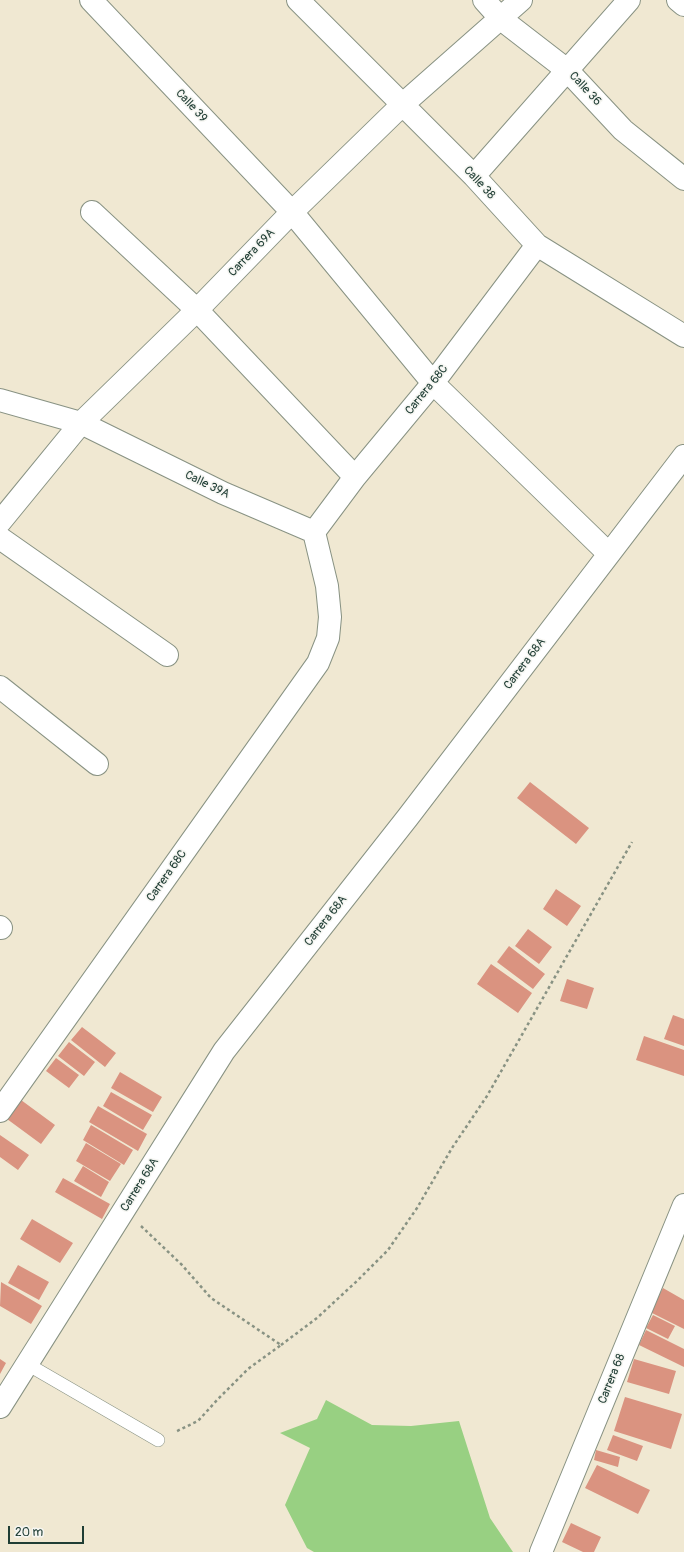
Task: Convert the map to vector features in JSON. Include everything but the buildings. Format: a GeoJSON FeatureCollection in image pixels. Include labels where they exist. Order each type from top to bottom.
{"type":"FeatureCollection","features":[{"type":"Feature","properties":{"kind":"street","name":"Calle 39"},"geometry":{"type":"LineString","coordinates":[[91,0],[292,212],[433,384],[609,554]]}},
{"type":"Feature","properties":{"kind":"street","name":"Calle 38"},"geometry":{"type":"LineString","coordinates":[[298,0],[474,176],[537,245],[684,336]]}},
{"type":"Feature","properties":{"kind":"street","name":"Calle 36"},"geometry":{"type":"LineString","coordinates":[[484,0],[501,19],[567,70],[623,130],[684,179]]}},
{"type":"Feature","properties":{"kind":"street","name":"Carrera 69A"},"geometry":{"type":"LineString","coordinates":[[0,522],[81,423],[197,310],[292,212],[402,105],[521,0]]}},
{"type":"Feature","properties":{"kind":"street"},"geometry":{"type":"LineString","coordinates":[[474,176],[628,0]]}},
{"type":"Feature","properties":{"kind":"street"},"geometry":{"type":"LineString","coordinates":[[678,0],[684,5]]}},
{"type":"Feature","properties":{"kind":"street"},"geometry":{"type":"LineString","coordinates":[[92,212],[197,310],[355,477]]}},
{"type":"Feature","properties":{"kind":"street","name":"Carrera 68C"},"geometry":{"type":"LineString","coordinates":[[0,1110],[318,663],[328,638],[330,616],[327,586],[314,532],[355,477],[433,384],[537,245]]}},
{"type":"Feature","properties":{"kind":"street","name":"Calle 39A"},"geometry":{"type":"LineString","coordinates":[[0,400],[81,423],[223,493],[314,532]]}},
{"type":"Feature","properties":{"kind":"street","name":"Carrera 68A"},"geometry":{"type":"LineString","coordinates":[[0,1407],[224,1051],[408,817],[684,456]]}},
{"type":"Feature","properties":{"kind":"street"},"geometry":{"type":"LineString","coordinates":[[0,538],[167,655]]}},
{"type":"Feature","properties":{"kind":"street"},"geometry":{"type":"LineString","coordinates":[[0,687],[97,764]]}},
{"type":"Feature","properties":{"kind":"street","name":"Carrera 68"},"geometry":{"type":"LineString","coordinates":[[541,1552],[684,1205]]}},
{"type":"Feature","properties":{"kind":"lane"},"geometry":{"type":"LineString","coordinates":[[27,1364],[158,1440]]}},
{"type":"Feature","properties":{"kind":"path"},"geometry":{"type":"LineString","coordinates":[[158,1440],[198,1421],[218,1398],[248,1369],[317,1318],[388,1250],[417,1208],[452,1148],[486,1096],[632,842]]}},
{"type":"Feature","properties":{"kind":"path"},"geometry":{"type":"LineString","coordinates":[[125,1210],[182,1265],[211,1298],[281,1345]]}},
{"type":"Feature","properties":{"kind":"green space"},"geometry":{"type":"Polygon","coordinates":[[[326,1400],[372,1425],[411,1426],[459,1421],[490,1518],[513,1552],[314,1552],[307,1548],[285,1505],[310,1448],[280,1433],[317,1419],[326,1400]]]}}]}
